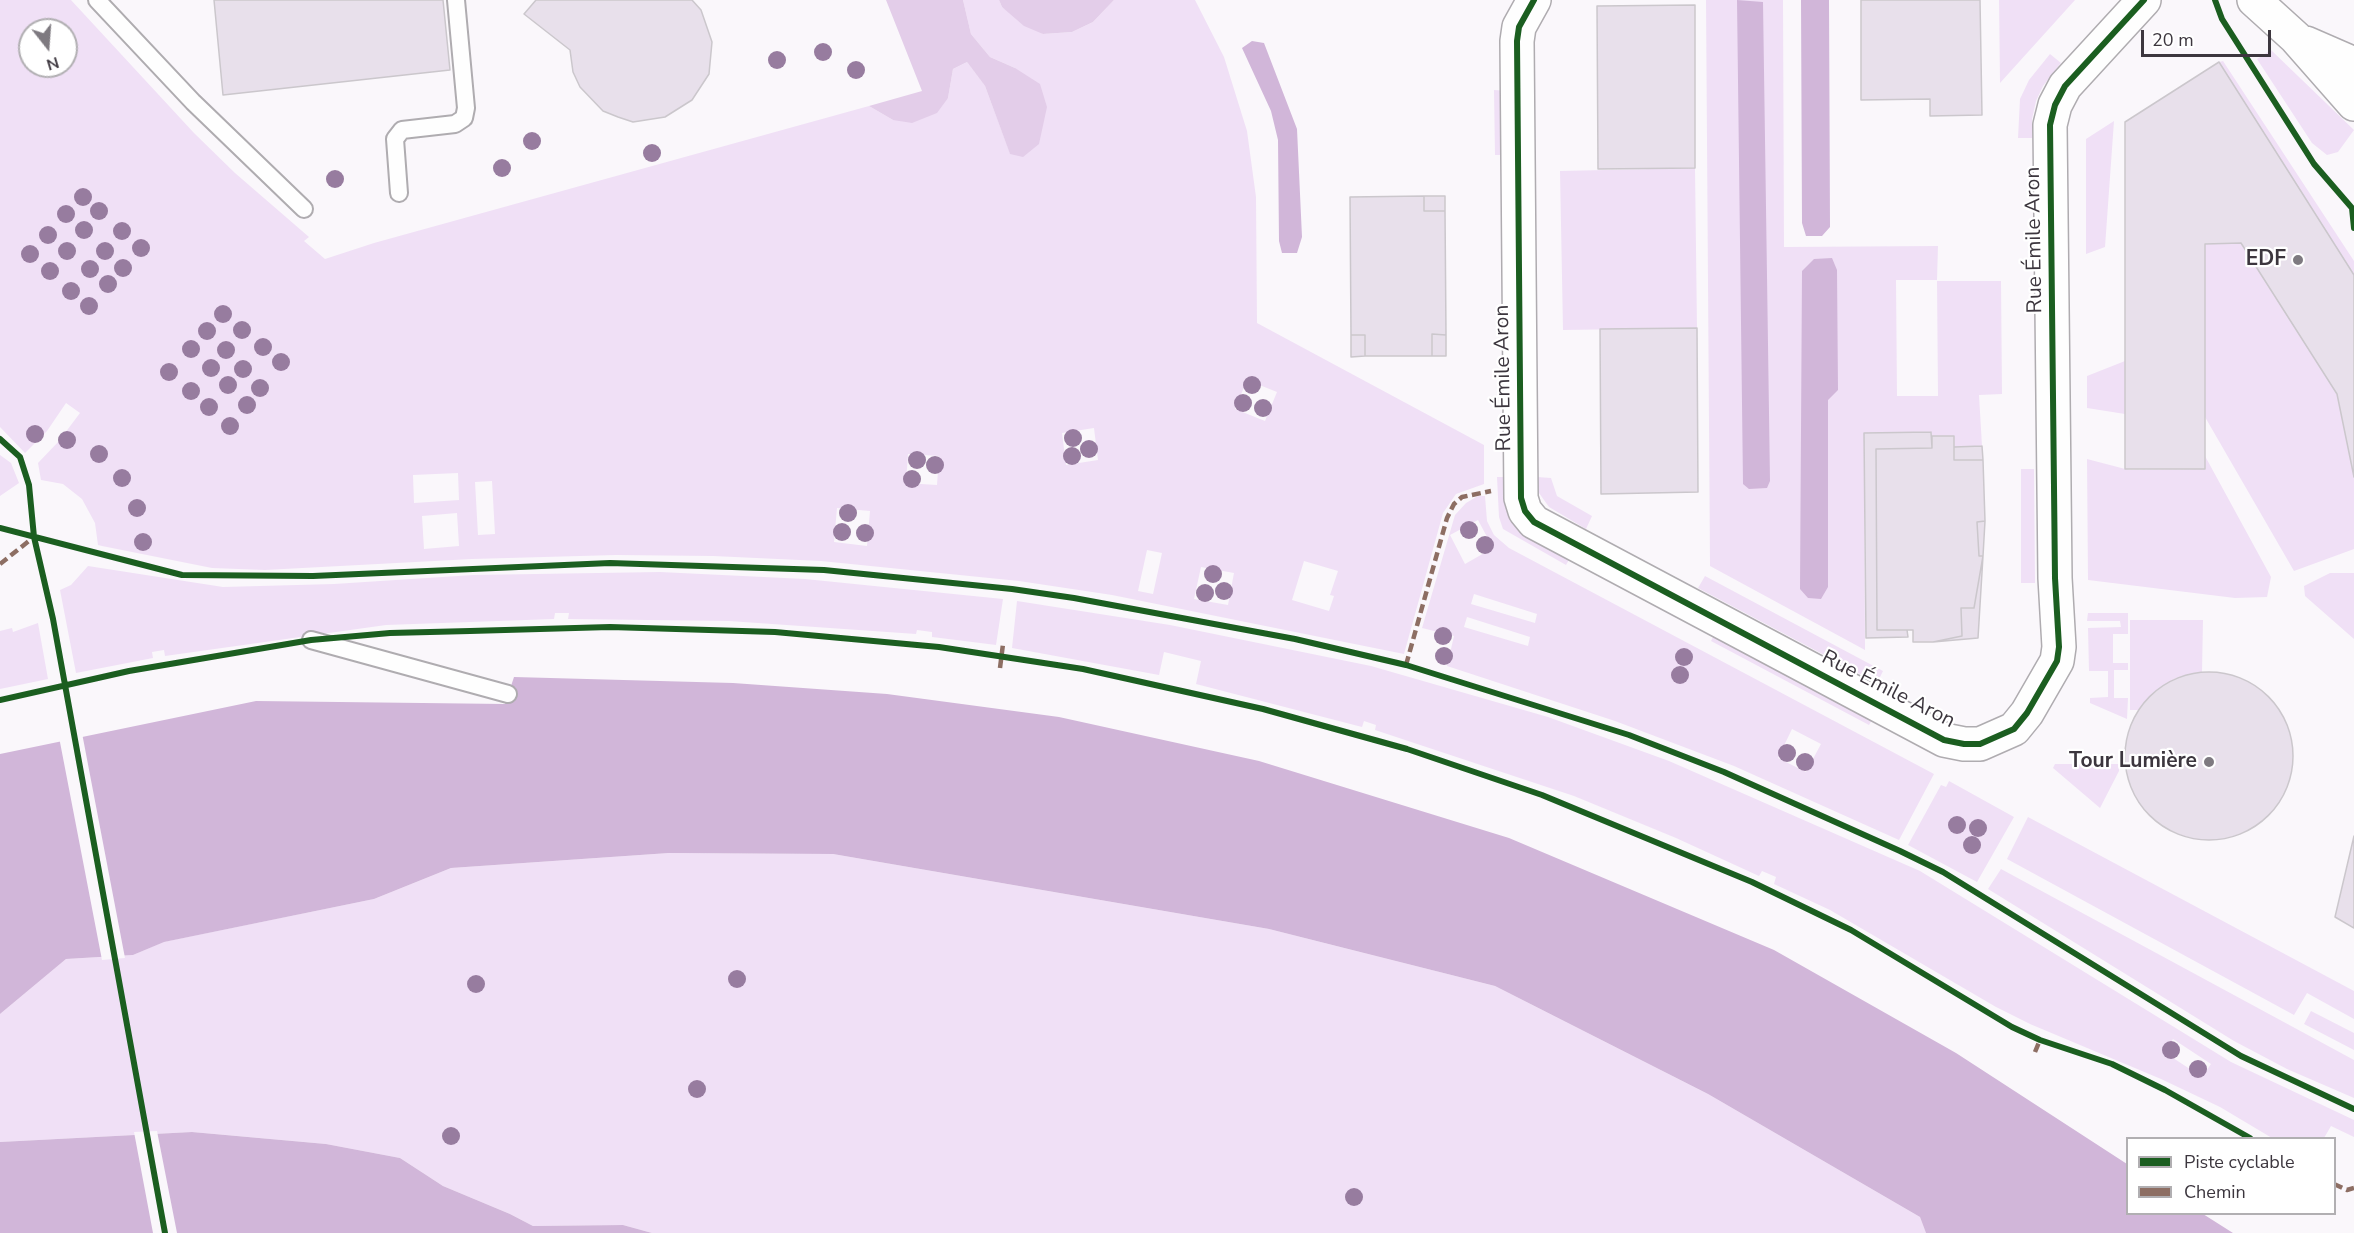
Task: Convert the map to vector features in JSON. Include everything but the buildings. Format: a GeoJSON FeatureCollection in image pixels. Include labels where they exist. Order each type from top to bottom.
{"type":"FeatureCollection","features":[{"type":"Feature","properties":{"kind":"street","name":"Rue Émile Aron"},"geometry":{"type":"LineString","coordinates":[[1534,0],[1519,27],[1516,41],[1521,492],[1525,511],[1534,522],[1934,735],[1944,740],[1964,744],[1980,744],[2014,729],[2027,713],[2057,661],[2059,647],[2055,578],[2050,125],[2055,105],[2065,86],[2144,0]]}},
{"type":"Feature","properties":{"kind":"street"},"geometry":{"type":"LineString","coordinates":[[2254,0],[2296,38],[2354,104]]}},
{"type":"Feature","properties":{"kind":"street"},"geometry":{"type":"LineString","coordinates":[[2296,38],[2354,64]]}},
{"type":"Feature","properties":{"kind":"lane"},"geometry":{"type":"LineString","coordinates":[[97,0],[193,102],[304,210]]}},
{"type":"Feature","properties":{"kind":"lane"},"geometry":{"type":"LineString","coordinates":[[399,193],[395,139],[402,130],[455,124],[464,118],[466,108],[456,0]]}},
{"type":"Feature","properties":{"kind":"lane"},"geometry":{"type":"LineString","coordinates":[[311,640],[508,694]]}},
{"type":"Feature","properties":{"kind":"shaded area"},"geometry":{"type":"Polygon","coordinates":[[[0,0],[71,0],[194,133],[235,173],[309,237],[304,241],[325,259],[374,243],[869,106],[893,120],[948,98],[953,69],[967,62],[985,86],[1010,153],[1015,68],[990,57],[971,34],[963,0],[999,0],[1002,7],[1043,34],[1072,32],[1093,22],[1114,0],[1195,0],[1224,57],[1247,131],[1256,197],[1257,323],[1484,445],[1484,484],[1456,494],[1443,513],[1404,654],[1112,595],[1019,581],[821,561],[713,556],[616,555],[472,559],[265,570],[212,568],[98,545],[95,523],[82,499],[63,484],[41,480],[38,463],[59,441],[80,413],[66,403],[47,431],[25,453],[0,427],[0,0]],[[1247,380],[1235,409],[1265,421],[1277,392],[1247,380]],[[1094,428],[1062,433],[1066,465],[1098,460],[1094,428]],[[908,454],[906,483],[937,485],[939,456],[908,454]],[[458,473],[413,475],[414,503],[459,500],[458,473]],[[492,481],[475,482],[478,535],[495,534],[492,481]],[[837,508],[834,542],[867,546],[870,511],[837,508]],[[457,513],[422,516],[424,549],[459,546],[457,513]],[[1147,550],[1138,591],[1153,594],[1162,553],[1147,550]],[[1304,561],[1292,600],[1329,611],[1334,596],[1330,595],[1338,571],[1304,561]],[[1201,567],[1194,599],[1228,605],[1234,573],[1201,567]]]}},
{"type":"Feature","properties":{"kind":"shaded area"},"geometry":{"type":"Polygon","coordinates":[[[886,0],[963,0],[971,34],[990,57],[1015,68],[1040,84],[1047,107],[1039,144],[1023,157],[1010,154],[985,86],[967,62],[953,69],[948,98],[937,113],[912,123],[893,120],[869,106],[922,91],[886,0]]]}},
{"type":"Feature","properties":{"kind":"shaded area"},"geometry":{"type":"Polygon","coordinates":[[[999,0],[1114,0],[1093,22],[1072,32],[1043,34],[1024,26],[1002,7],[999,0]]]}},
{"type":"Feature","properties":{"kind":"shaded area"},"geometry":{"type":"Polygon","coordinates":[[[1706,0],[1783,0],[1784,247],[1938,246],[1937,280],[1896,280],[1897,396],[1938,396],[1937,281],[2001,281],[2002,394],[1979,395],[1982,446],[1954,447],[1954,436],[1932,436],[1931,432],[1864,433],[1865,650],[1710,566],[1706,0]]]}},
{"type":"Feature","properties":{"kind":"shaded area"},"geometry":{"type":"Polygon","coordinates":[[[1737,0],[1763,2],[1770,481],[1767,488],[1749,489],[1743,484],[1737,0]]]}},
{"type":"Feature","properties":{"kind":"shaded area"},"geometry":{"type":"Polygon","coordinates":[[[1801,0],[1829,0],[1830,227],[1822,236],[1806,236],[1802,223],[1801,0]]]}},
{"type":"Feature","properties":{"kind":"shaded area"},"geometry":{"type":"Polygon","coordinates":[[[1999,0],[2075,0],[2000,83],[1999,0]]]}},
{"type":"Feature","properties":{"kind":"shaded area"},"geometry":{"type":"Polygon","coordinates":[[[1252,41],[1264,43],[1297,129],[1302,237],[1297,253],[1282,253],[1279,241],[1278,140],[1271,111],[1242,48],[1252,41]]]}},
{"type":"Feature","properties":{"kind":"shaded area"},"geometry":{"type":"Polygon","coordinates":[[[2271,50],[2354,130],[2338,152],[2327,155],[2312,143],[2257,59],[2271,50]]]}},
{"type":"Feature","properties":{"kind":"shaded area"},"geometry":{"type":"Polygon","coordinates":[[[2050,54],[2061,63],[2043,86],[2036,101],[2032,119],[2032,138],[2018,138],[2020,99],[2029,80],[2050,54]]]}},
{"type":"Feature","properties":{"kind":"shaded area"},"geometry":{"type":"Polygon","coordinates":[[[2223,61],[2354,261],[2354,275],[2219,62],[2223,61]]]}},
{"type":"Feature","properties":{"kind":"shaded area"},"geometry":{"type":"Polygon","coordinates":[[[1494,90],[1510,91],[1510,155],[1495,155],[1494,90]]]}},
{"type":"Feature","properties":{"kind":"shaded area"},"geometry":{"type":"Polygon","coordinates":[[[2114,121],[2105,247],[2086,254],[2086,139],[2114,121]]]}},
{"type":"Feature","properties":{"kind":"shaded area"},"geometry":{"type":"Polygon","coordinates":[[[1695,168],[1697,328],[1563,330],[1560,171],[1695,168]]]}},
{"type":"Feature","properties":{"kind":"shaded area"},"geometry":{"type":"Polygon","coordinates":[[[2241,243],[2337,394],[2354,477],[2354,549],[2294,571],[2205,417],[2205,244],[2241,243]]]}},
{"type":"Feature","properties":{"kind":"shaded area"},"geometry":{"type":"Polygon","coordinates":[[[1832,258],[1837,270],[1838,390],[1828,400],[1828,587],[1821,599],[1808,598],[1800,589],[1802,271],[1814,259],[1832,258]]]}},
{"type":"Feature","properties":{"kind":"shaded area"},"geometry":{"type":"Polygon","coordinates":[[[2125,361],[2125,414],[2087,408],[2087,376],[2125,361]]]}},
{"type":"Feature","properties":{"kind":"shaded area"},"geometry":{"type":"Polygon","coordinates":[[[0,455],[11,463],[19,483],[0,496],[0,455]]]}},
{"type":"Feature","properties":{"kind":"shaded area"},"geometry":{"type":"Polygon","coordinates":[[[2205,456],[2271,577],[2267,597],[2235,598],[2088,580],[2087,459],[2129,470],[2205,469],[2205,456]]]}},
{"type":"Feature","properties":{"kind":"shaded area"},"geometry":{"type":"Polygon","coordinates":[[[2021,469],[2034,469],[2035,583],[2021,583],[2021,469]]]}},
{"type":"Feature","properties":{"kind":"shaded area"},"geometry":{"type":"Polygon","coordinates":[[[1497,477],[1510,477],[1573,553],[1566,565],[1503,529],[1499,517],[1497,477]]]}},
{"type":"Feature","properties":{"kind":"shaded area"},"geometry":{"type":"Polygon","coordinates":[[[1537,477],[1551,478],[1557,496],[1592,516],[1586,529],[1549,507],[1539,493],[1537,477]]]}},
{"type":"Feature","properties":{"kind":"shaded area"},"geometry":{"type":"Polygon","coordinates":[[[1478,496],[1485,496],[1487,521],[1494,535],[1509,548],[1934,774],[1899,840],[1734,766],[1615,721],[1447,666],[1454,636],[1422,628],[1455,515],[1466,503],[1478,496]],[[1478,520],[1450,535],[1465,564],[1493,548],[1478,520]],[[1474,594],[1471,604],[1535,623],[1537,614],[1474,594]],[[1467,617],[1464,627],[1528,646],[1530,637],[1467,617]],[[1792,729],[1778,758],[1806,772],[1821,744],[1792,729]]]}},
{"type":"Feature","properties":{"kind":"shaded area"},"geometry":{"type":"Polygon","coordinates":[[[88,566],[223,587],[334,584],[473,575],[660,572],[805,579],[1003,599],[996,645],[932,637],[932,632],[917,630],[916,634],[729,621],[568,619],[569,613],[555,613],[554,619],[386,625],[165,656],[164,650],[152,652],[153,658],[76,673],[60,590],[71,585],[88,566]]]}},
{"type":"Feature","properties":{"kind":"shaded area"},"geometry":{"type":"Polygon","coordinates":[[[2330,573],[2354,573],[2354,639],[2305,596],[2304,586],[2330,573]]]}},
{"type":"Feature","properties":{"kind":"shaded area"},"geometry":{"type":"Polygon","coordinates":[[[1705,576],[1883,671],[1877,683],[1698,588],[1705,576]]]}},
{"type":"Feature","properties":{"kind":"shaded area"},"geometry":{"type":"Polygon","coordinates":[[[1017,601],[1170,625],[1371,666],[1548,717],[1669,761],[1920,871],[2231,1062],[2354,1120],[2354,1137],[2331,1126],[2325,1137],[2270,1137],[2220,1107],[2161,1079],[2030,1024],[1996,1007],[1830,910],[1774,884],[1776,877],[1762,871],[1759,876],[1676,838],[1574,796],[1375,730],[1376,725],[1364,721],[1362,727],[1196,684],[1201,661],[1164,652],[1159,675],[1012,648],[1017,601]],[[2173,1039],[2164,1052],[2202,1077],[2211,1064],[2173,1039]]]}},
{"type":"Feature","properties":{"kind":"shaded area"},"geometry":{"type":"Polygon","coordinates":[[[2088,613],[2128,613],[2128,634],[2113,634],[2113,663],[2128,663],[2128,670],[2114,670],[2114,698],[2128,698],[2127,719],[2090,703],[2090,698],[2108,697],[2108,671],[2089,671],[2088,628],[2121,627],[2120,621],[2087,621],[2088,613]]]}},
{"type":"Feature","properties":{"kind":"shaded area"},"geometry":{"type":"Polygon","coordinates":[[[2130,620],[2203,620],[2202,672],[2174,679],[2150,696],[2138,710],[2130,710],[2130,620]]]}},
{"type":"Feature","properties":{"kind":"shaded area"},"geometry":{"type":"Polygon","coordinates":[[[38,623],[48,679],[0,689],[0,631],[12,628],[13,632],[38,623]]]}},
{"type":"Feature","properties":{"kind":"shaded area"},"geometry":{"type":"Polygon","coordinates":[[[1717,629],[1876,713],[1869,725],[1711,641],[1717,629]]]}},
{"type":"Feature","properties":{"kind":"shaded area"},"geometry":{"type":"Polygon","coordinates":[[[514,677],[733,683],[887,694],[1059,717],[1259,761],[1509,838],[1774,950],[1956,1053],[2126,1163],[2126,1215],[2205,1215],[2233,1233],[1926,1233],[1920,1217],[1708,1094],[1495,986],[1269,929],[833,854],[669,853],[451,868],[374,899],[164,942],[133,955],[66,959],[0,1014],[0,754],[256,701],[505,704],[514,677]]]}},
{"type":"Feature","properties":{"kind":"shaded area"},"geometry":{"type":"Polygon","coordinates":[[[2055,764],[2119,764],[2119,771],[2100,808],[2053,768],[2055,764]]]}},
{"type":"Feature","properties":{"kind":"shaded area"},"geometry":{"type":"Polygon","coordinates":[[[1949,781],[2014,817],[1977,882],[1908,845],[1941,785],[1946,787],[1949,781]]]}},
{"type":"Feature","properties":{"kind":"shaded area"},"geometry":{"type":"Polygon","coordinates":[[[2028,817],[2354,991],[2354,1019],[2307,993],[2294,1015],[2007,859],[2028,817]]]}},
{"type":"Feature","properties":{"kind":"shaded area"},"geometry":{"type":"Polygon","coordinates":[[[669,853],[833,854],[1269,929],[1495,986],[1708,1094],[1920,1217],[1926,1233],[652,1233],[623,1225],[533,1226],[443,1186],[400,1158],[326,1144],[192,1132],[0,1142],[0,1014],[66,959],[133,955],[163,942],[374,899],[451,868],[669,853]]]}},
{"type":"Feature","properties":{"kind":"shaded area"},"geometry":{"type":"Polygon","coordinates":[[[2001,869],[2354,1060],[2354,1098],[2287,1069],[2234,1041],[1988,889],[2001,869]]]}},
{"type":"Feature","properties":{"kind":"shaded area"},"geometry":{"type":"Polygon","coordinates":[[[2311,1011],[2354,1033],[2354,1050],[2304,1024],[2311,1011]]]}},
{"type":"Feature","properties":{"kind":"shaded area"},"geometry":{"type":"Polygon","coordinates":[[[192,1132],[326,1144],[400,1158],[443,1186],[533,1226],[623,1225],[652,1233],[0,1233],[0,1142],[192,1132]]]}},
{"type":"Feature","properties":{"kind":"pier"},"geometry":{"type":"Polygon","coordinates":[[[82,733],[125,958],[102,960],[59,737],[82,733]]]}},
{"type":"Feature","properties":{"kind":"pier"},"geometry":{"type":"Polygon","coordinates":[[[157,1131],[177,1233],[153,1233],[134,1132],[157,1131]]]}},
{"type":"Feature","properties":{"kind":"marked path"},"geometry":{"type":"LineString","coordinates":[[1406,665],[1447,518],[1454,504],[1462,497],[1491,491]]}},
{"type":"Feature","properties":{"kind":"marked path"},"geometry":{"type":"LineString","coordinates":[[0,564],[34,537]]}},
{"type":"Feature","properties":{"kind":"marked path"},"geometry":{"type":"LineString","coordinates":[[1000,668],[1003,644]]}},
{"type":"Feature","properties":{"kind":"marked path"},"geometry":{"type":"LineString","coordinates":[[2035,1052],[2040,1040]]}},
{"type":"Feature","properties":{"kind":"marked path"},"geometry":{"type":"LineString","coordinates":[[2336,1185],[2347,1190],[2354,1188]]}},
{"type":"Feature","properties":{"kind":"cycle path"},"geometry":{"type":"LineString","coordinates":[[1534,0],[1519,27],[1517,41],[1521,498],[1525,511],[1534,522],[1944,740],[1964,744],[1980,744],[2014,729],[2027,713],[2057,661],[2059,647],[2055,578],[2050,125],[2055,105],[2065,86],[2144,0]]}},
{"type":"Feature","properties":{"kind":"cycle path"},"geometry":{"type":"LineString","coordinates":[[2215,0],[2222,19],[2314,164],[2352,208],[2354,228]]}},
{"type":"Feature","properties":{"kind":"cycle path"},"geometry":{"type":"LineString","coordinates":[[0,439],[20,457],[29,485],[34,537],[53,619],[165,1233]]}},
{"type":"Feature","properties":{"kind":"cycle path"},"geometry":{"type":"LineString","coordinates":[[0,528],[182,575],[313,576],[610,563],[824,570],[1012,589],[1074,598],[1295,639],[1406,665],[1629,735],[1724,772],[1900,851],[1943,872],[2241,1056],[2354,1109]]}},
{"type":"Feature","properties":{"kind":"cycle path"},"geometry":{"type":"LineString","coordinates":[[0,700],[129,671],[311,640],[390,633],[610,627],[775,632],[939,647],[1083,669],[1263,709],[1407,749],[1542,795],[1752,882],[1851,930],[2012,1027],[2040,1040],[2112,1064],[2165,1090],[2248,1137]]}},
{"type":"Feature","properties":{"kind":"place","name":"EDF"},"geometry":{"type":"Point","coordinates":[2298,260]}},
{"type":"Feature","properties":{"kind":"place","name":"Tour Lumière"},"geometry":{"type":"Point","coordinates":[2209,762]}}]}
